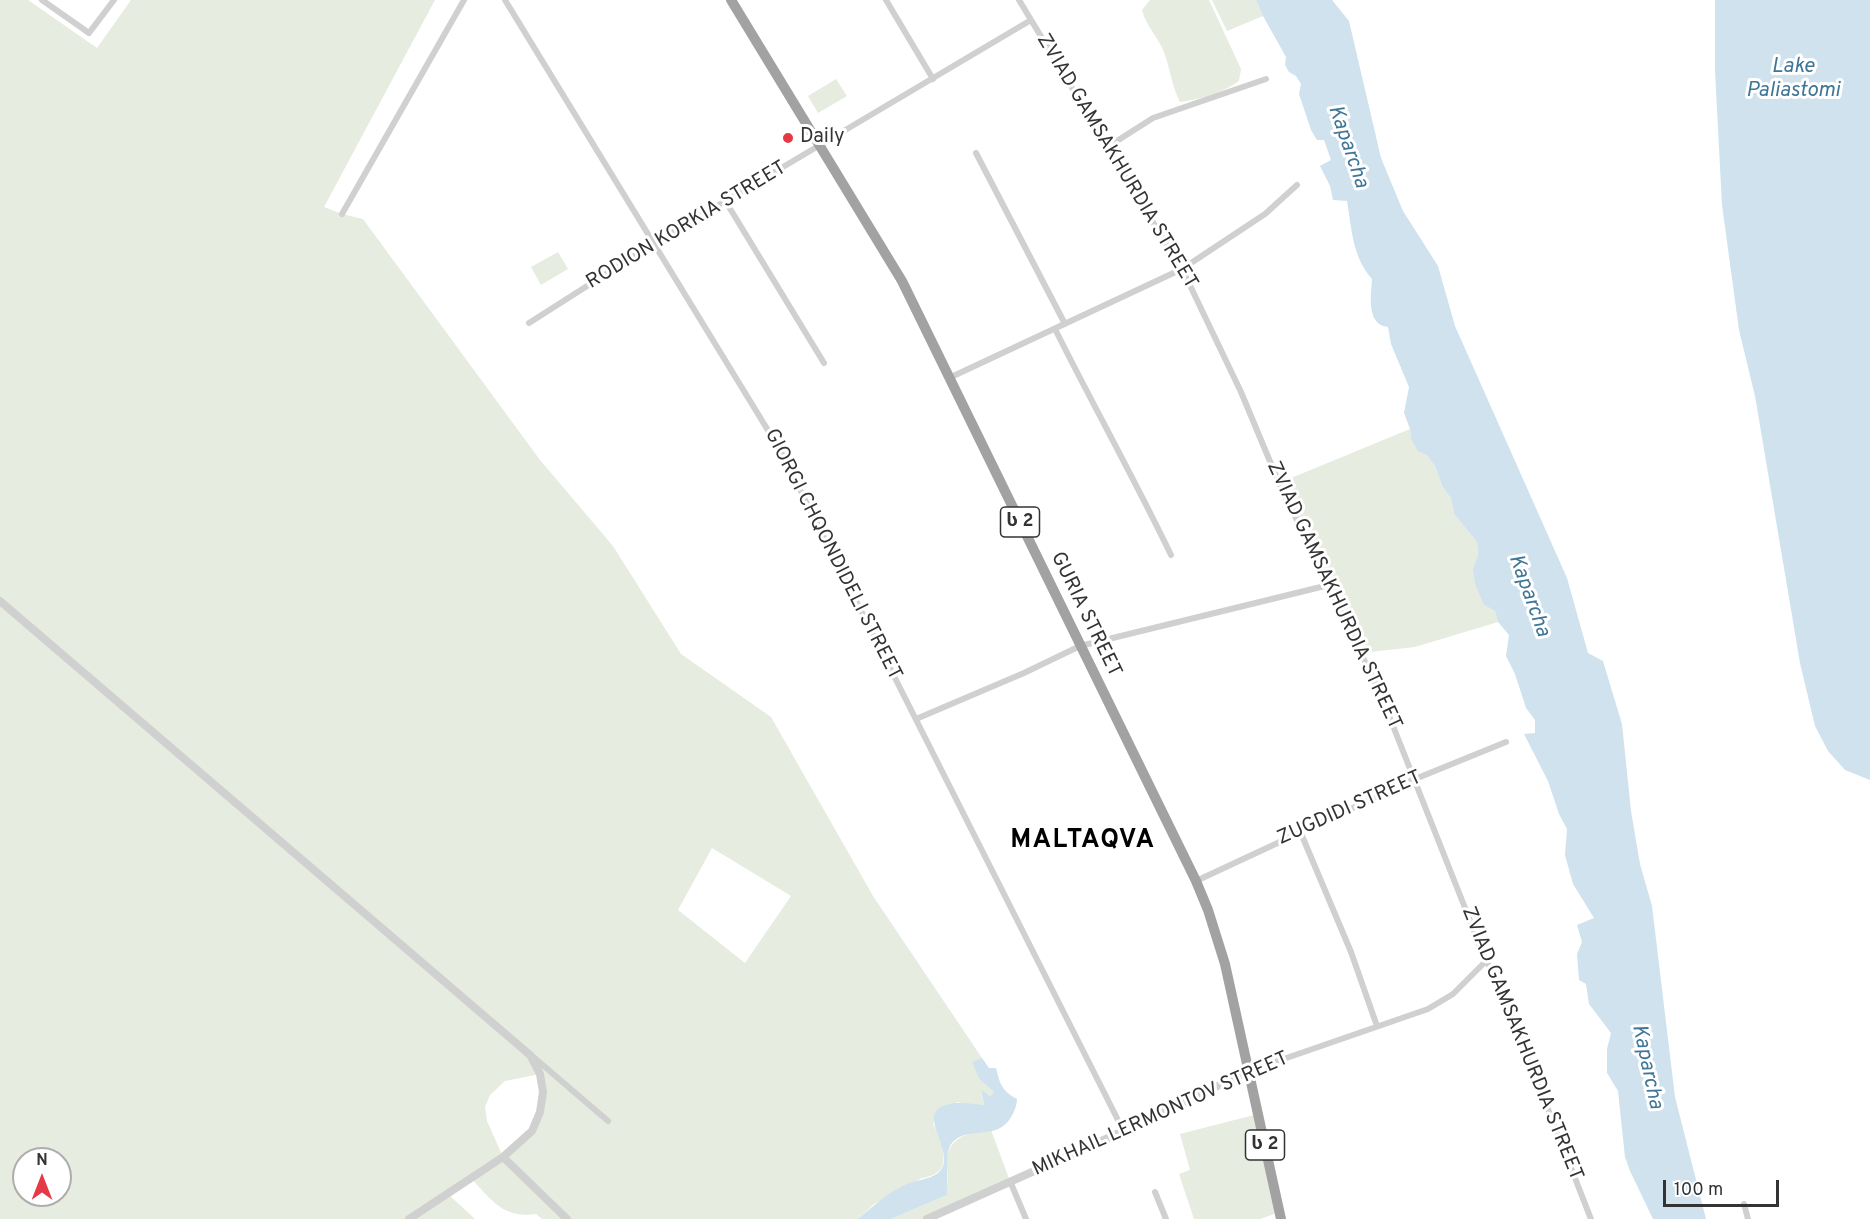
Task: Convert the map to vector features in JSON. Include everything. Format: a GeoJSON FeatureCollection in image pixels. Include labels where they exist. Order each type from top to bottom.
{"type":"FeatureCollection","features":[{"type":"Feature","properties":{"kind":"highway","name":"GURIA STREET"},"geometry":{"type":"LineString","coordinates":[[731,0],[902,281],[948,379],[1196,881],[1225,964],[1281,1219]]}},
{"type":"Feature","properties":{"kind":"street"},"geometry":{"type":"LineString","coordinates":[[42,0],[89,33],[114,0]]}},
{"type":"Feature","properties":{"kind":"street"},"geometry":{"type":"LineString","coordinates":[[342,214],[464,0]]}},
{"type":"Feature","properties":{"kind":"street","name":"GIORGI CHQONDIDELI STREET"},"geometry":{"type":"LineString","coordinates":[[505,0],[780,450],[1123,1130]]}},
{"type":"Feature","properties":{"kind":"street"},"geometry":{"type":"LineString","coordinates":[[886,0],[933,79]]}},
{"type":"Feature","properties":{"kind":"street","name":"ZVIAD GAMSAKHURDIA STREET"},"geometry":{"type":"LineString","coordinates":[[1019,0],[1182,269],[1236,383],[1279,483],[1380,693],[1486,961],[1496,976],[1591,1219]]}},
{"type":"Feature","properties":{"kind":"street","name":"RODION KORKIA STREET"},"geometry":{"type":"LineString","coordinates":[[529,323],[653,244],[1031,20]]}},
{"type":"Feature","properties":{"kind":"street"},"geometry":{"type":"LineString","coordinates":[[1109,146],[1153,118],[1266,79]]}},
{"type":"Feature","properties":{"kind":"street"},"geometry":{"type":"LineString","coordinates":[[976,153],[1065,324]]}},
{"type":"Feature","properties":{"kind":"street"},"geometry":{"type":"LineString","coordinates":[[948,379],[1182,269],[1265,214],[1297,185]]}},
{"type":"Feature","properties":{"kind":"street"},"geometry":{"type":"LineString","coordinates":[[726,202],[824,363]]}},
{"type":"Feature","properties":{"kind":"street"},"geometry":{"type":"LineString","coordinates":[[1055,328],[1094,407],[1138,485],[1171,555]]}},
{"type":"Feature","properties":{"kind":"street"},"geometry":{"type":"LineString","coordinates":[[916,719],[1024,673],[1080,646],[1329,585]]}},
{"type":"Feature","properties":{"kind":"street"},"geometry":{"type":"LineString","coordinates":[[0,601],[608,1121]]}},
{"type":"Feature","properties":{"kind":"street","name":"ZUGDIDI STREET"},"geometry":{"type":"LineString","coordinates":[[1196,881],[1415,779],[1506,742]]}},
{"type":"Feature","properties":{"kind":"street"},"geometry":{"type":"LineString","coordinates":[[1300,831],[1351,952],[1377,1026]]}},
{"type":"Feature","properties":{"kind":"street","name":"MIKHAIL LERMONTOV STREET"},"geometry":{"type":"LineString","coordinates":[[927,1219],[1249,1071],[1428,1009],[1454,994],[1486,961]]}},
{"type":"Feature","properties":{"kind":"street"},"geometry":{"type":"LineString","coordinates":[[409,1219],[503,1157],[532,1131],[540,1112],[543,1092],[540,1074],[526,1051]]}},
{"type":"Feature","properties":{"kind":"street"},"geometry":{"type":"LineString","coordinates":[[503,1157],[567,1219]]}},
{"type":"Feature","properties":{"kind":"street"},"geometry":{"type":"LineString","coordinates":[[1010,1182],[1026,1219]]}},
{"type":"Feature","properties":{"kind":"street"},"geometry":{"type":"LineString","coordinates":[[1155,1192],[1166,1219]]}},
{"type":"Feature","properties":{"kind":"street"},"geometry":{"type":"LineString","coordinates":[[1744,1204],[1748,1219]]}},
{"type":"Feature","properties":{"kind":"shaded area"},"geometry":{"type":"Polygon","coordinates":[[[0,0],[28,0],[97,48],[131,0],[435,0],[324,207],[363,219],[540,460],[613,546],[681,654],[771,717],[873,896],[982,1058],[973,1062],[979,1079],[994,1092],[990,1096],[981,1091],[984,1106],[957,1102],[933,1123],[944,1156],[940,1170],[874,1204],[858,1219],[542,1219],[536,1214],[515,1214],[507,1211],[492,1201],[472,1179],[448,1194],[475,1219],[0,1219],[0,0]],[[712,848],[678,910],[745,963],[791,896],[712,848]],[[540,1074],[505,1081],[490,1095],[485,1107],[487,1121],[503,1157],[532,1131],[540,1112],[540,1074]]]}},
{"type":"Feature","properties":{"kind":"shaded area"},"geometry":{"type":"Polygon","coordinates":[[[1150,0],[1209,0],[1241,69],[1239,81],[1211,95],[1180,102],[1164,52],[1142,10],[1150,0]]]}},
{"type":"Feature","properties":{"kind":"shaded area"},"geometry":{"type":"Polygon","coordinates":[[[1212,0],[1256,0],[1263,16],[1227,31],[1212,0]]]}},
{"type":"Feature","properties":{"kind":"shaded area"},"geometry":{"type":"Polygon","coordinates":[[[836,79],[847,96],[818,113],[808,96],[836,79]]]}},
{"type":"Feature","properties":{"kind":"shaded area"},"geometry":{"type":"Polygon","coordinates":[[[558,252],[568,269],[541,285],[531,267],[558,252]]]}},
{"type":"Feature","properties":{"kind":"shaded area"},"geometry":{"type":"Polygon","coordinates":[[[1410,429],[1411,439],[1427,454],[1435,466],[1442,486],[1451,498],[1454,514],[1477,542],[1478,555],[1473,568],[1484,605],[1495,611],[1498,622],[1415,647],[1362,653],[1279,483],[1410,429]]]}},
{"type":"Feature","properties":{"kind":"shaded area"},"geometry":{"type":"Polygon","coordinates":[[[1258,1114],[1280,1212],[1260,1219],[1194,1219],[1179,1174],[1190,1170],[1180,1134],[1258,1114]]]}},
{"type":"Feature","properties":{"kind":"shaded area"},"geometry":{"type":"Polygon","coordinates":[[[991,1130],[1010,1181],[927,1219],[891,1219],[947,1195],[947,1157],[954,1143],[966,1135],[991,1130]]]}},
{"type":"Feature","properties":{"kind":"water","name":"Kaparcha"},"geometry":{"type":"Polygon","coordinates":[[[1256,0],[1332,0],[1349,21],[1381,158],[1403,211],[1438,266],[1455,326],[1567,578],[1588,653],[1603,661],[1622,724],[1631,811],[1640,864],[1652,906],[1675,1097],[1706,1219],[1653,1219],[1630,1171],[1625,1157],[1618,1091],[1607,1073],[1607,1049],[1611,1033],[1589,1004],[1586,984],[1579,980],[1577,954],[1582,942],[1577,925],[1594,918],[1573,884],[1565,855],[1567,829],[1559,814],[1548,781],[1524,734],[1535,733],[1535,720],[1526,708],[1515,674],[1506,656],[1509,635],[1498,622],[1495,611],[1484,605],[1475,584],[1473,568],[1478,555],[1477,542],[1454,514],[1451,498],[1442,486],[1435,466],[1427,455],[1418,451],[1411,439],[1404,413],[1409,387],[1391,344],[1388,327],[1376,321],[1373,315],[1371,308],[1372,279],[1357,252],[1347,201],[1333,200],[1330,186],[1320,166],[1331,160],[1324,140],[1317,140],[1311,130],[1299,94],[1301,84],[1285,65],[1286,57],[1256,0]]]}},
{"type":"Feature","properties":{"kind":"water","name":"Lake Paliastomi"},"geometry":{"type":"Polygon","coordinates":[[[1715,0],[1870,0],[1870,780],[1845,770],[1828,751],[1815,726],[1800,663],[1755,396],[1739,330],[1722,205],[1715,71],[1715,0]]]}},
{"type":"Feature","properties":{"kind":"water"},"geometry":{"type":"Polygon","coordinates":[[[982,1058],[989,1068],[996,1068],[1002,1086],[1017,1099],[1014,1112],[1009,1120],[998,1129],[964,1135],[954,1141],[950,1146],[947,1159],[947,1195],[891,1219],[858,1219],[897,1189],[938,1173],[944,1164],[944,1154],[934,1122],[935,1113],[942,1107],[956,1103],[984,1105],[981,1090],[990,1096],[994,1092],[979,1079],[972,1062],[982,1058]]]}},
{"type":"Feature","properties":{"kind":"place","name":"Daily"},"geometry":{"type":"Point","coordinates":[788,138]}},
{"type":"Feature","properties":{"kind":"district","name":"MALTAQVA"},"geometry":{"type":"Point","coordinates":[1083,842]}}]}
